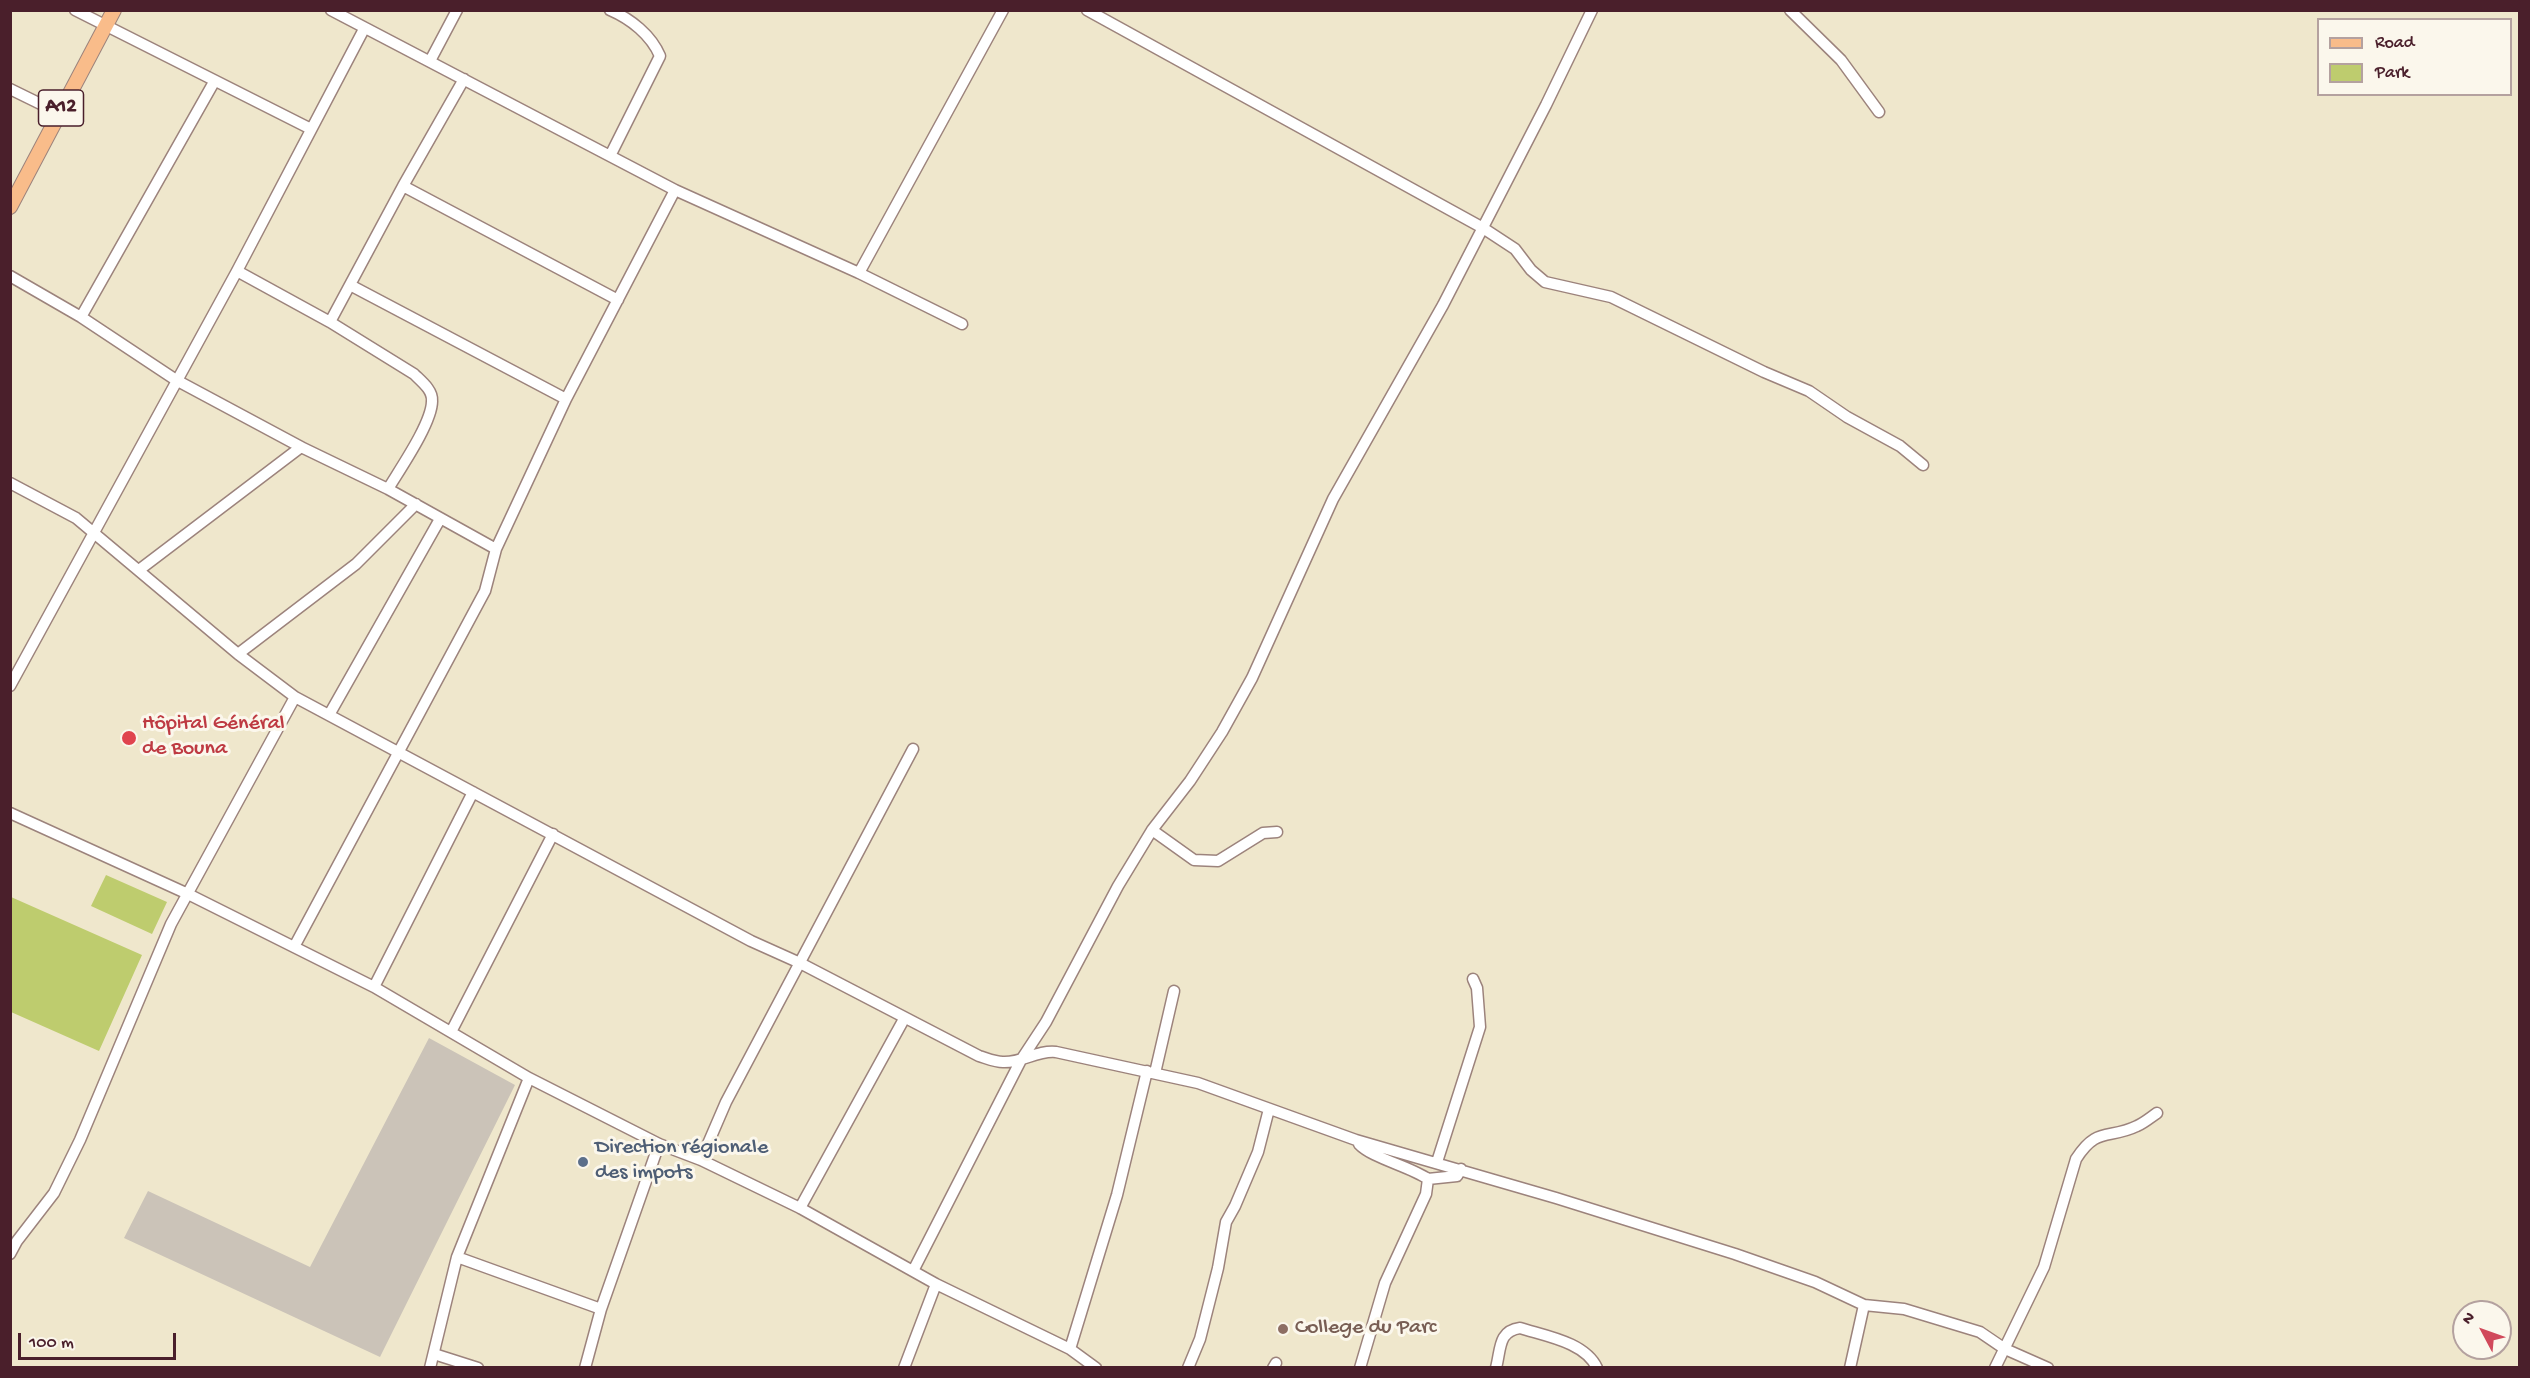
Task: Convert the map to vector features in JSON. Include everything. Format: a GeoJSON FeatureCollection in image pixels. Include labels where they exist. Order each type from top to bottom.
{"type":"FeatureCollection","features":[{"type":"Feature","properties":{"kind":"main road","name":"A12"},"geometry":{"type":"LineString","coordinates":[[10,207],[114,10]]}},
{"type":"Feature","properties":{"kind":"street"},"geometry":{"type":"LineString","coordinates":[[75,10],[311,129]]}},
{"type":"Feature","properties":{"kind":"street"},"geometry":{"type":"LineString","coordinates":[[331,10],[675,190],[859,273],[962,324]]}},
{"type":"Feature","properties":{"kind":"street"},"geometry":{"type":"LineString","coordinates":[[430,61],[457,10]]}},
{"type":"Feature","properties":{"kind":"street"},"geometry":{"type":"LineString","coordinates":[[610,10],[642,30],[656,46],[660,56],[610,156]]}},
{"type":"Feature","properties":{"kind":"street"},"geometry":{"type":"LineString","coordinates":[[859,273],[1003,10]]}},
{"type":"Feature","properties":{"kind":"street"},"geometry":{"type":"LineString","coordinates":[[1088,10],[1483,228],[1515,249],[1531,270],[1545,282],[1611,297],[1764,372],[1809,391],[1847,417],[1900,446],[1923,465]]}},
{"type":"Feature","properties":{"kind":"street"},"geometry":{"type":"LineString","coordinates":[[913,1271],[1021,1060],[1046,1022],[1118,886],[1152,830],[1190,781],[1222,732],[1252,678],[1333,499],[1443,305],[1592,10]]}},
{"type":"Feature","properties":{"kind":"street"},"geometry":{"type":"LineString","coordinates":[[1790,10],[1841,60],[1879,112]]}},
{"type":"Feature","properties":{"kind":"street"},"geometry":{"type":"LineString","coordinates":[[10,686],[237,271],[364,29]]}},
{"type":"Feature","properties":{"kind":"street"},"geometry":{"type":"LineString","coordinates":[[330,322],[464,79]]}},
{"type":"Feature","properties":{"kind":"street"},"geometry":{"type":"LineString","coordinates":[[81,317],[214,82]]}},
{"type":"Feature","properties":{"kind":"street"},"geometry":{"type":"LineString","coordinates":[[10,89],[59,113]]}},
{"type":"Feature","properties":{"kind":"street"},"geometry":{"type":"LineString","coordinates":[[403,186],[618,300]]}},
{"type":"Feature","properties":{"kind":"street"},"geometry":{"type":"LineString","coordinates":[[294,947],[485,591],[496,549],[566,399],[675,190]]}},
{"type":"Feature","properties":{"kind":"street"},"geometry":{"type":"LineString","coordinates":[[237,271],[330,322],[414,374],[431,395],[432,401],[426,423],[388,489]]}},
{"type":"Feature","properties":{"kind":"street"},"geometry":{"type":"LineString","coordinates":[[10,276],[81,317],[176,380],[301,447],[388,489],[496,549]]}},
{"type":"Feature","properties":{"kind":"street"},"geometry":{"type":"LineString","coordinates":[[350,285],[566,399]]}},
{"type":"Feature","properties":{"kind":"street"},"geometry":{"type":"LineString","coordinates":[[139,570],[301,447]]}},
{"type":"Feature","properties":{"kind":"street"},"geometry":{"type":"LineString","coordinates":[[10,483],[76,518],[238,654],[295,697],[751,941],[800,963],[979,1056],[1003,1062],[1021,1060],[1045,1051],[1056,1052],[1198,1083],[1356,1140],[1461,1169],[1735,1254],[1815,1282],[1864,1305],[1904,1309],[1980,1332],[2005,1349],[2048,1368]]}},
{"type":"Feature","properties":{"kind":"street"},"geometry":{"type":"LineString","coordinates":[[238,654],[356,564],[416,504]]}},
{"type":"Feature","properties":{"kind":"street"},"geometry":{"type":"LineString","coordinates":[[329,715],[440,519]]}},
{"type":"Feature","properties":{"kind":"street"},"geometry":{"type":"LineString","coordinates":[[10,1254],[17,1241],[54,1193],[80,1140],[151,971],[188,894],[295,697]]}},
{"type":"Feature","properties":{"kind":"street"},"geometry":{"type":"LineString","coordinates":[[701,1160],[726,1102],[913,749]]}},
{"type":"Feature","properties":{"kind":"street"},"geometry":{"type":"LineString","coordinates":[[375,987],[473,792]]}},
{"type":"Feature","properties":{"kind":"street"},"geometry":{"type":"LineString","coordinates":[[10,813],[188,894],[375,987],[529,1078],[659,1144],[701,1160],[800,1208],[936,1284],[1070,1349],[1096,1368]]}},
{"type":"Feature","properties":{"kind":"street"},"geometry":{"type":"LineString","coordinates":[[1152,830],[1194,860],[1218,861],[1263,833],[1277,832]]}},
{"type":"Feature","properties":{"kind":"street"},"geometry":{"type":"LineString","coordinates":[[451,1032],[553,834]]}},
{"type":"Feature","properties":{"kind":"street"},"geometry":{"type":"LineString","coordinates":[[1437,1162],[1480,1027],[1478,988],[1473,979]]}},
{"type":"Feature","properties":{"kind":"street"},"geometry":{"type":"LineString","coordinates":[[1070,1349],[1117,1195],[1174,992]]}},
{"type":"Feature","properties":{"kind":"street"},"geometry":{"type":"LineString","coordinates":[[800,1208],[904,1019]]}},
{"type":"Feature","properties":{"kind":"street"},"geometry":{"type":"LineString","coordinates":[[430,1368],[457,1257],[529,1078]]}},
{"type":"Feature","properties":{"kind":"street"},"geometry":{"type":"LineString","coordinates":[[1188,1368],[1200,1339],[1218,1268],[1226,1222],[1258,1152],[1269,1109]]}},
{"type":"Feature","properties":{"kind":"street"},"geometry":{"type":"LineString","coordinates":[[1995,1368],[2044,1267],[2076,1159],[2086,1144],[2099,1136],[2136,1127],[2157,1113]]}},
{"type":"Feature","properties":{"kind":"street"},"geometry":{"type":"LineString","coordinates":[[1356,1140],[1363,1148],[1374,1154],[1414,1170],[1428,1179],[1457,1176],[1461,1169]]}},
{"type":"Feature","properties":{"kind":"street"},"geometry":{"type":"LineString","coordinates":[[585,1368],[601,1309],[659,1144]]}},
{"type":"Feature","properties":{"kind":"street"},"geometry":{"type":"LineString","coordinates":[[1360,1368],[1385,1283],[1426,1194],[1428,1179]]}},
{"type":"Feature","properties":{"kind":"street"},"geometry":{"type":"LineString","coordinates":[[457,1257],[601,1309]]}},
{"type":"Feature","properties":{"kind":"street"},"geometry":{"type":"LineString","coordinates":[[904,1368],[936,1284]]}},
{"type":"Feature","properties":{"kind":"street"},"geometry":{"type":"LineString","coordinates":[[1850,1368],[1864,1305]]}},
{"type":"Feature","properties":{"kind":"street"},"geometry":{"type":"LineString","coordinates":[[1496,1368],[1504,1334],[1510,1329],[1520,1328],[1579,1348],[1594,1361],[1597,1368]]}},
{"type":"Feature","properties":{"kind":"street"},"geometry":{"type":"LineString","coordinates":[[434,1354],[478,1368]]}},
{"type":"Feature","properties":{"kind":"shaded area"},"geometry":{"type":"Polygon","coordinates":[[[429,1038],[515,1085],[380,1357],[124,1238],[148,1191],[310,1267],[429,1038]]]}},
{"type":"Feature","properties":{"kind":"green space"},"geometry":{"type":"Polygon","coordinates":[[[106,875],[167,902],[152,934],[91,906],[106,875]]]}},
{"type":"Feature","properties":{"kind":"green space"},"geometry":{"type":"Polygon","coordinates":[[[11,897],[142,955],[99,1051],[11,1012],[11,897]]]}},
{"type":"Feature","properties":{"kind":"place","name":"Hôpital Général de Bouna"},"geometry":{"type":"Point","coordinates":[129,738]}},
{"type":"Feature","properties":{"kind":"place","name":"Direction régionale des impots"},"geometry":{"type":"Point","coordinates":[583,1162]}},
{"type":"Feature","properties":{"kind":"place","name":"College du Parc"},"geometry":{"type":"Point","coordinates":[1283,1329]}}]}
